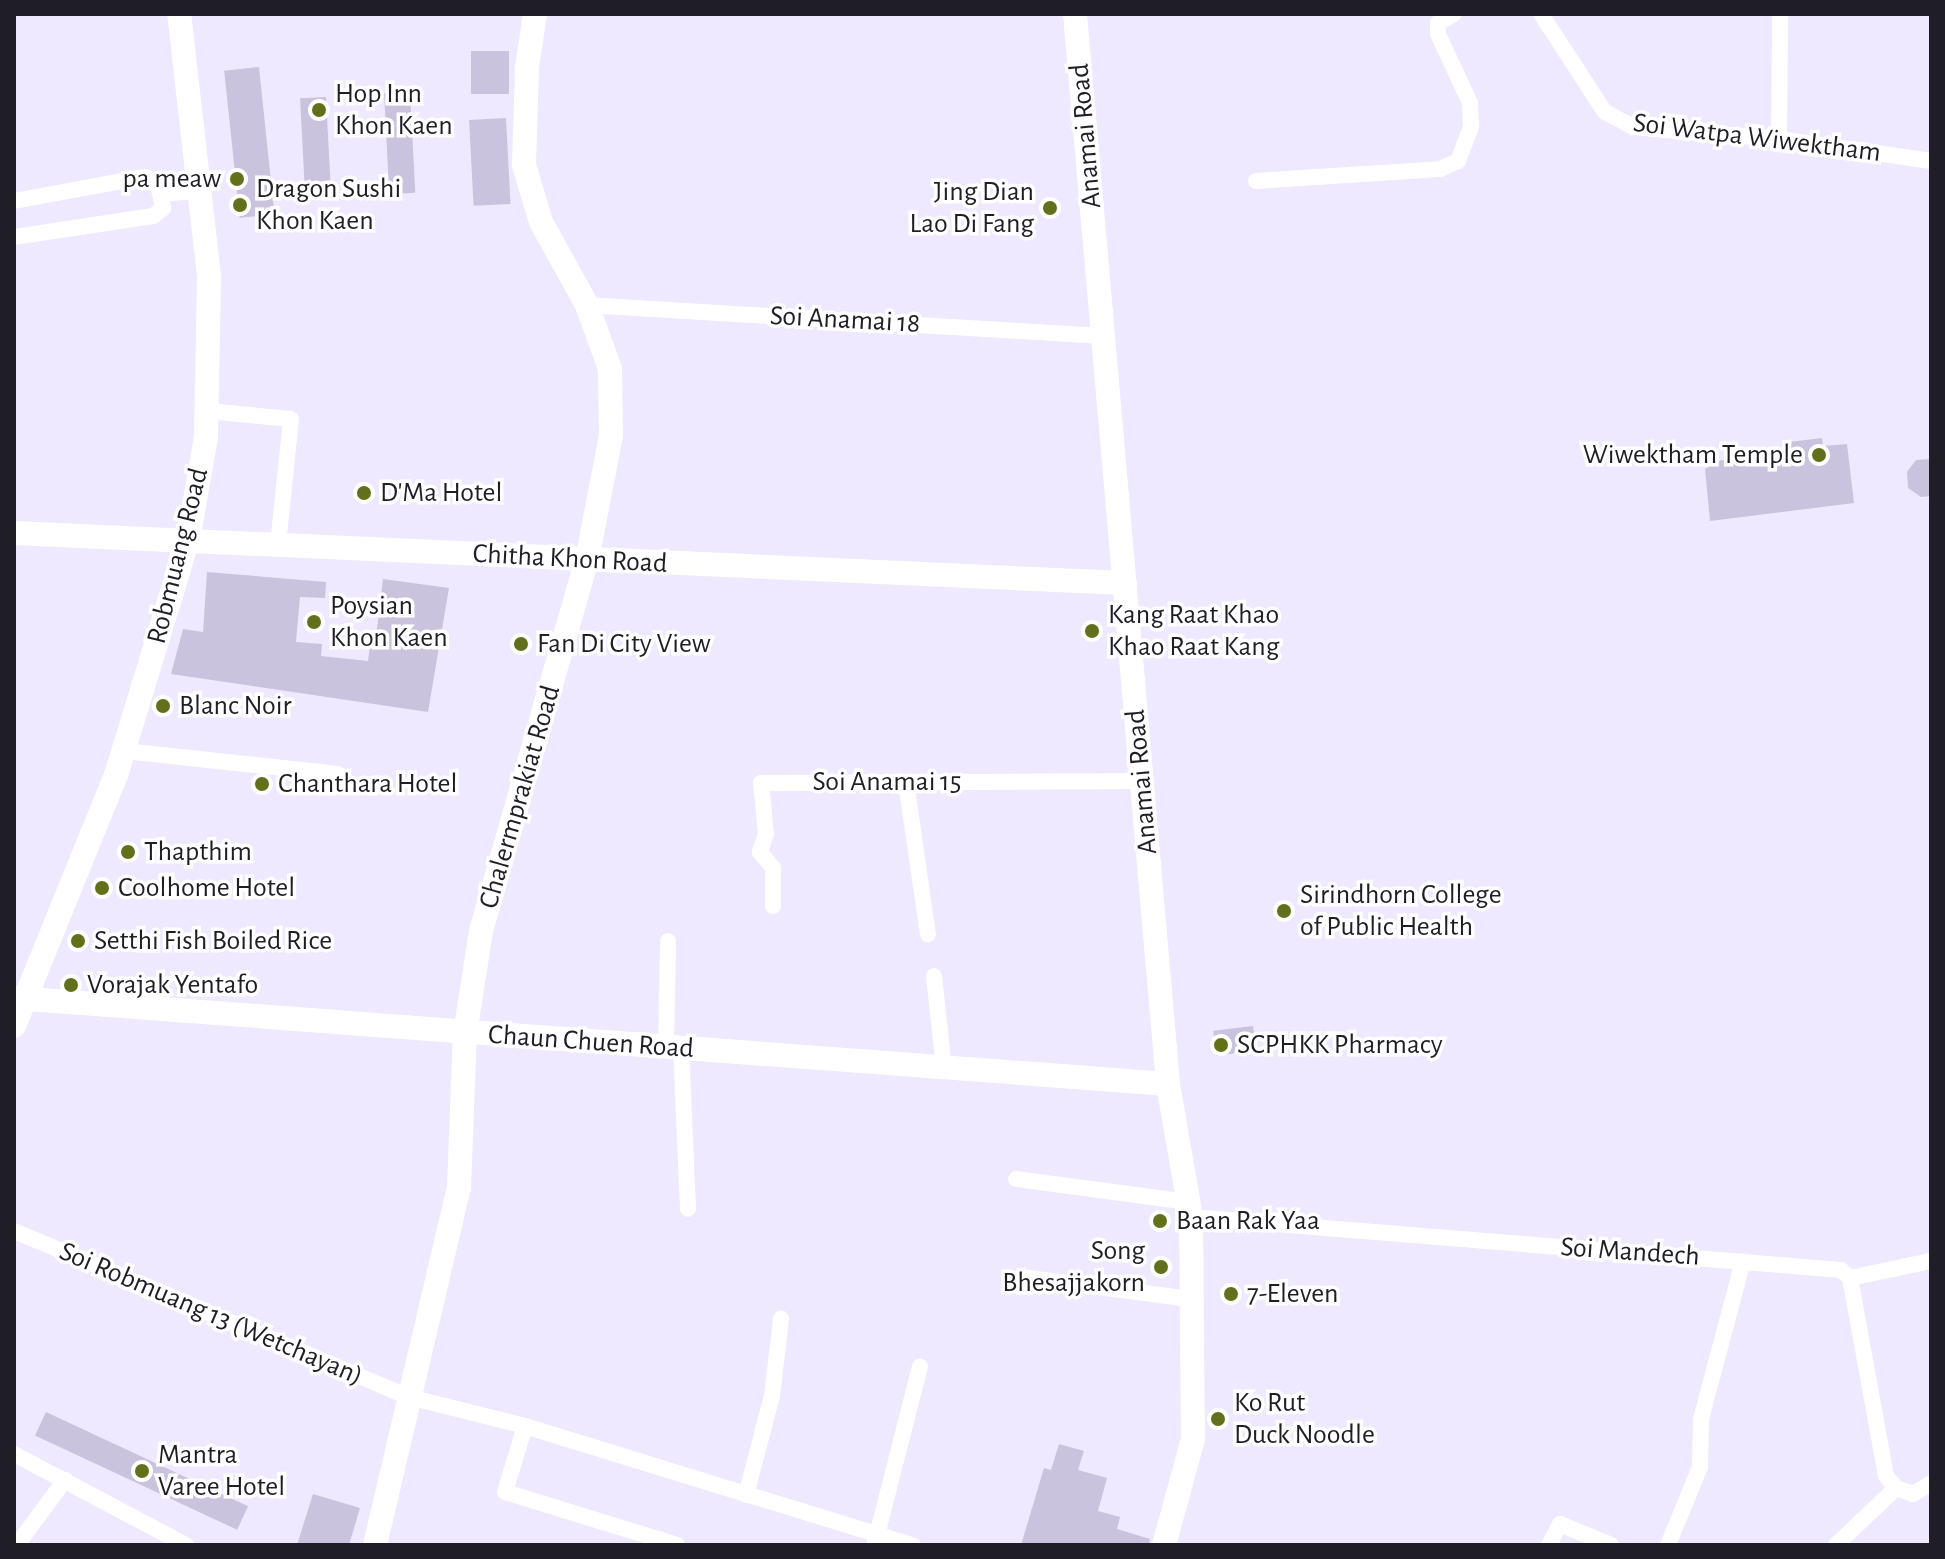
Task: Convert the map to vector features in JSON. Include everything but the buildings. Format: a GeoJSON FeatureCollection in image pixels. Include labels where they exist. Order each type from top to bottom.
{"type":"FeatureCollection","features":[{"type":"Feature","properties":{"kind":"street","name":"Robmuang Road"},"geometry":{"type":"LineString","coordinates":[[14,1026],[21,998],[124,751],[188,540],[208,411],[209,276],[179,14]]}},
{"type":"Feature","properties":{"kind":"street","name":"Chalermprakiat Road"},"geometry":{"type":"LineString","coordinates":[[375,1545],[459,1188],[465,1034],[481,931],[587,560],[611,435],[610,369],[587,305],[541,222],[524,165],[527,67],[535,14]]}},
{"type":"Feature","properties":{"kind":"street","name":"Anamai Road"},"geometry":{"type":"LineString","coordinates":[[1075,14],[1168,1084],[1189,1209],[1193,1439],[1164,1545]]}},
{"type":"Feature","properties":{"kind":"street"},"geometry":{"type":"LineString","coordinates":[[1256,181],[1440,169],[1458,161],[1471,127],[1470,103],[1438,34],[1438,23],[1454,14]]}},
{"type":"Feature","properties":{"kind":"street","name":"Soi Watpa Wiwektham"},"geometry":{"type":"LineString","coordinates":[[1541,14],[1605,112],[1633,127],[1779,139],[1931,161]]}},
{"type":"Feature","properties":{"kind":"street"},"geometry":{"type":"LineString","coordinates":[[1779,139],[1780,14]]}},
{"type":"Feature","properties":{"kind":"street"},"geometry":{"type":"LineString","coordinates":[[14,201],[145,177],[157,181],[163,208],[153,216],[14,237]]}},
{"type":"Feature","properties":{"kind":"street"},"geometry":{"type":"LineString","coordinates":[[161,194],[199,191]]}},
{"type":"Feature","properties":{"kind":"street","name":"Soi Anamai 18"},"geometry":{"type":"LineString","coordinates":[[587,305],[1103,336]]}},
{"type":"Feature","properties":{"kind":"street"},"geometry":{"type":"LineString","coordinates":[[208,411],[291,419],[278,545]]}},
{"type":"Feature","properties":{"kind":"street","name":"Chitha Khon Road"},"geometry":{"type":"LineString","coordinates":[[14,533],[1125,583]]}},
{"type":"Feature","properties":{"kind":"street"},"geometry":{"type":"LineString","coordinates":[[124,751],[338,774]]}},
{"type":"Feature","properties":{"kind":"street","name":"Soi Anamai 15"},"geometry":{"type":"LineString","coordinates":[[773,906],[773,868],[760,852],[766,834],[761,783],[1142,781]]}},
{"type":"Feature","properties":{"kind":"street"},"geometry":{"type":"LineString","coordinates":[[906,782],[928,934]]}},
{"type":"Feature","properties":{"kind":"street"},"geometry":{"type":"LineString","coordinates":[[668,941],[688,1209]]}},
{"type":"Feature","properties":{"kind":"street"},"geometry":{"type":"LineString","coordinates":[[934,976],[944,1068]]}},
{"type":"Feature","properties":{"kind":"street","name":"Chaun Chuen Road"},"geometry":{"type":"LineString","coordinates":[[21,998],[465,1034],[1168,1084]]}},
{"type":"Feature","properties":{"kind":"street","name":"Soi Mandech"},"geometry":{"type":"LineString","coordinates":[[1016,1179],[1189,1209],[1841,1270],[1850,1278]]}},
{"type":"Feature","properties":{"kind":"street","name":"Soi Robmuang 13 (Wetchayan)"},"geometry":{"type":"LineString","coordinates":[[14,1231],[409,1397],[525,1426],[746,1495],[876,1540],[913,1545]]}},
{"type":"Feature","properties":{"kind":"street"},"geometry":{"type":"LineString","coordinates":[[1668,1545],[1700,1467],[1701,1419],[1743,1261]]}},
{"type":"Feature","properties":{"kind":"street"},"geometry":{"type":"LineString","coordinates":[[1931,1261],[1850,1278],[1886,1476],[1896,1488],[1913,1494],[1931,1483]]}},
{"type":"Feature","properties":{"kind":"street"},"geometry":{"type":"LineString","coordinates":[[1021,1277],[1191,1299]]}},
{"type":"Feature","properties":{"kind":"street"},"geometry":{"type":"LineString","coordinates":[[746,1495],[772,1396],[781,1319]]}},
{"type":"Feature","properties":{"kind":"street"},"geometry":{"type":"LineString","coordinates":[[876,1540],[920,1367]]}},
{"type":"Feature","properties":{"kind":"street"},"geometry":{"type":"LineString","coordinates":[[525,1426],[505,1492],[677,1545]]}},
{"type":"Feature","properties":{"kind":"street"},"geometry":{"type":"LineString","coordinates":[[14,1454],[172,1543]]}},
{"type":"Feature","properties":{"kind":"street"},"geometry":{"type":"LineString","coordinates":[[17,1545],[65,1480]]}},
{"type":"Feature","properties":{"kind":"street"},"geometry":{"type":"LineString","coordinates":[[1836,1545],[1896,1488]]}},
{"type":"Feature","properties":{"kind":"street"},"geometry":{"type":"LineString","coordinates":[[1549,1545],[1560,1524],[1611,1545]]}},
{"type":"Feature","properties":{"kind":"place","name":"Hop Inn Khon Kaen"},"geometry":{"type":"Point","coordinates":[319,110]}},
{"type":"Feature","properties":{"kind":"place","name":"pa meaw"},"geometry":{"type":"Point","coordinates":[237,179]}},
{"type":"Feature","properties":{"kind":"place","name":"Dragon Sushi Khon Kaen"},"geometry":{"type":"Point","coordinates":[240,205]}},
{"type":"Feature","properties":{"kind":"place","name":"Jing Dian Lao Di Fang"},"geometry":{"type":"Point","coordinates":[1050,208]}},
{"type":"Feature","properties":{"kind":"place","name":"Wiwektham Temple"},"geometry":{"type":"Point","coordinates":[1819,455]}},
{"type":"Feature","properties":{"kind":"place","name":"D'Ma Hotel"},"geometry":{"type":"Point","coordinates":[364,493]}},
{"type":"Feature","properties":{"kind":"place","name":"Poysian Khon Kaen"},"geometry":{"type":"Point","coordinates":[314,622]}},
{"type":"Feature","properties":{"kind":"place","name":"Kang Raat Khao Khao Raat Kang"},"geometry":{"type":"Point","coordinates":[1092,631]}},
{"type":"Feature","properties":{"kind":"place","name":"Fan Di City View"},"geometry":{"type":"Point","coordinates":[521,644]}},
{"type":"Feature","properties":{"kind":"place","name":"Blanc Noir"},"geometry":{"type":"Point","coordinates":[163,706]}},
{"type":"Feature","properties":{"kind":"place","name":"Chanthara Hotel"},"geometry":{"type":"Point","coordinates":[262,784]}},
{"type":"Feature","properties":{"kind":"place","name":"Thapthim"},"geometry":{"type":"Point","coordinates":[128,852]}},
{"type":"Feature","properties":{"kind":"place","name":"Coolhome Hotel"},"geometry":{"type":"Point","coordinates":[102,888]}},
{"type":"Feature","properties":{"kind":"place","name":"Sirindhorn College of Public Health"},"geometry":{"type":"Point","coordinates":[1284,911]}},
{"type":"Feature","properties":{"kind":"place","name":"Setthi Fish Boiled Rice"},"geometry":{"type":"Point","coordinates":[78,941]}},
{"type":"Feature","properties":{"kind":"place","name":"Vorajak Yentafo"},"geometry":{"type":"Point","coordinates":[71,985]}},
{"type":"Feature","properties":{"kind":"place","name":"SCPHKK Pharmacy"},"geometry":{"type":"Point","coordinates":[1221,1045]}},
{"type":"Feature","properties":{"kind":"place","name":"Baan Rak Yaa"},"geometry":{"type":"Point","coordinates":[1160,1221]}},
{"type":"Feature","properties":{"kind":"place","name":"Song Bhesajjakorn"},"geometry":{"type":"Point","coordinates":[1161,1267]}},
{"type":"Feature","properties":{"kind":"place","name":"7-Eleven"},"geometry":{"type":"Point","coordinates":[1231,1294]}},
{"type":"Feature","properties":{"kind":"place","name":"Ko Rut Duck Noodle"},"geometry":{"type":"Point","coordinates":[1218,1419]}},
{"type":"Feature","properties":{"kind":"place","name":"Mantra Varee Hotel"},"geometry":{"type":"Point","coordinates":[142,1471]}}]}
